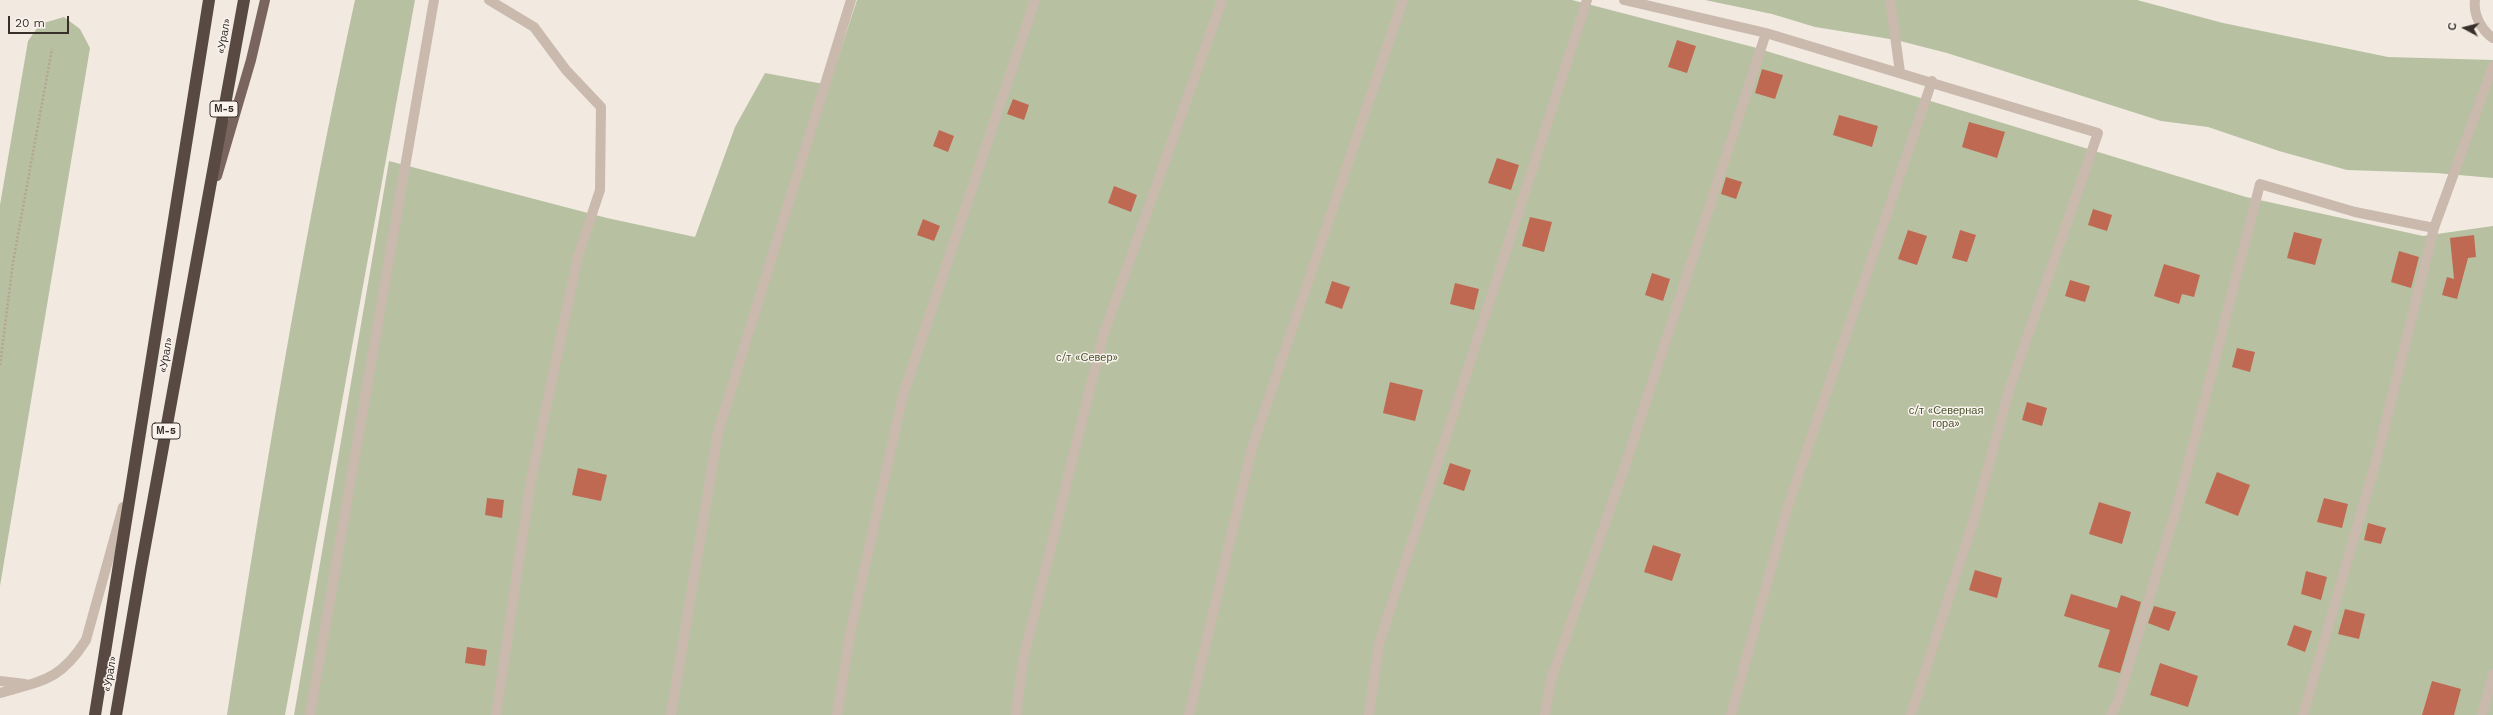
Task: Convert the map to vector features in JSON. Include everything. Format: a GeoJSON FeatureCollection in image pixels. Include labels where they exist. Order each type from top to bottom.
{"type":"FeatureCollection","features":[{"type":"Feature","properties":{"kind":"highway","name":"«Урал»"},"geometry":{"type":"LineString","coordinates":[[95,715],[131,478],[209,0]]}},
{"type":"Feature","properties":{"kind":"highway","name":"«Урал»"},"geometry":{"type":"LineString","coordinates":[[116,715],[244,0]]}},
{"type":"Feature","properties":{"kind":"main road"},"geometry":{"type":"LineString","coordinates":[[204,219],[251,60],[265,0]]}},
{"type":"Feature","properties":{"kind":"lane"},"geometry":{"type":"LineString","coordinates":[[310,715],[434,0]]}},
{"type":"Feature","properties":{"kind":"lane"},"geometry":{"type":"LineString","coordinates":[[489,0],[534,27],[566,70],[601,107],[600,190],[578,256],[531,480],[496,715]]}},
{"type":"Feature","properties":{"kind":"lane"},"geometry":{"type":"LineString","coordinates":[[671,715],[718,432],[851,0]]}},
{"type":"Feature","properties":{"kind":"lane"},"geometry":{"type":"LineString","coordinates":[[837,715],[850,634],[903,395],[1035,0]]}},
{"type":"Feature","properties":{"kind":"lane"},"geometry":{"type":"LineString","coordinates":[[1016,715],[1023,660],[1103,336],[1222,0]]}},
{"type":"Feature","properties":{"kind":"lane"},"geometry":{"type":"LineString","coordinates":[[1189,715],[1252,448],[1403,0]]}},
{"type":"Feature","properties":{"kind":"lane"},"geometry":{"type":"LineString","coordinates":[[1368,715],[1379,644],[1587,0]]}},
{"type":"Feature","properties":{"kind":"lane"},"geometry":{"type":"LineString","coordinates":[[1624,0],[1766,33],[1900,72],[2098,133],[2010,387],[1974,519],[1911,715]]}},
{"type":"Feature","properties":{"kind":"lane"},"geometry":{"type":"LineString","coordinates":[[1890,0],[1900,72]]}},
{"type":"Feature","properties":{"kind":"lane"},"geometry":{"type":"LineString","coordinates":[[2475,0],[2473,10],[2486,34],[2493,38]]}},
{"type":"Feature","properties":{"kind":"lane"},"geometry":{"type":"LineString","coordinates":[[1545,715],[1551,680],[1628,455],[1766,33]]}},
{"type":"Feature","properties":{"kind":"lane"},"geometry":{"type":"LineString","coordinates":[[2303,715],[2378,454],[2434,228],[2493,66]]}},
{"type":"Feature","properties":{"kind":"lane"},"geometry":{"type":"LineString","coordinates":[[1731,715],[1788,506],[1932,82]]}},
{"type":"Feature","properties":{"kind":"lane"},"geometry":{"type":"LineString","coordinates":[[2111,715],[2118,701],[2179,500],[2260,184],[2355,212],[2434,228]]}},
{"type":"Feature","properties":{"kind":"lane"},"geometry":{"type":"LineString","coordinates":[[0,693],[53,677],[66,668],[86,640],[131,478]]}},
{"type":"Feature","properties":{"kind":"lane"},"geometry":{"type":"LineString","coordinates":[[2482,715],[2493,674]]}},
{"type":"Feature","properties":{"kind":"lane"},"geometry":{"type":"LineString","coordinates":[[0,681],[31,684]]}},
{"type":"Feature","properties":{"kind":"path"},"geometry":{"type":"LineString","coordinates":[[0,365],[13,262],[52,49]]}},
{"type":"Feature","properties":{"kind":"green space"},"geometry":{"type":"Polygon","coordinates":[[[355,0],[415,0],[285,715],[227,715],[255,536],[301,267],[355,0]]]}},
{"type":"Feature","properties":{"kind":"green space","name":"с/т «Север»"},"geometry":{"type":"Polygon","coordinates":[[[857,0],[1572,0],[1753,47],[2246,197],[2423,236],[2493,226],[2493,715],[294,715],[389,161],[607,218],[695,237],[735,127],[765,73],[829,85],[857,0]]]}},
{"type":"Feature","properties":{"kind":"green space"},"geometry":{"type":"Polygon","coordinates":[[[1705,0],[2137,0],[2223,23],[2388,57],[2493,60],[2493,178],[2436,173],[2347,170],[2279,151],[2208,127],[2161,121],[1947,53],[1896,40],[1815,27],[1772,14],[1705,0]]]}},
{"type":"Feature","properties":{"kind":"green space"},"geometry":{"type":"Polygon","coordinates":[[[64,17],[80,29],[90,48],[0,586],[0,205],[28,41],[40,24],[64,17]]]}},
{"type":"Feature","properties":{"kind":"building"},"geometry":{"type":"Polygon","coordinates":[[[1677,40],[1696,46],[1687,73],[1668,67],[1677,40]]]}},
{"type":"Feature","properties":{"kind":"building"},"geometry":{"type":"Polygon","coordinates":[[[1762,69],[1783,75],[1775,99],[1755,93],[1762,69]]]}},
{"type":"Feature","properties":{"kind":"building"},"geometry":{"type":"Polygon","coordinates":[[[1013,99],[1029,105],[1024,120],[1007,114],[1013,99]]]}},
{"type":"Feature","properties":{"kind":"building"},"geometry":{"type":"Polygon","coordinates":[[[1839,115],[1878,126],[1872,147],[1833,135],[1839,115]]]}},
{"type":"Feature","properties":{"kind":"building"},"geometry":{"type":"Polygon","coordinates":[[[1969,122],[2005,132],[1997,158],[1962,147],[1969,122]]]}},
{"type":"Feature","properties":{"kind":"building"},"geometry":{"type":"Polygon","coordinates":[[[939,130],[954,136],[948,152],[933,146],[939,130]]]}},
{"type":"Feature","properties":{"kind":"building"},"geometry":{"type":"Polygon","coordinates":[[[1497,158],[1519,165],[1511,190],[1488,183],[1497,158]]]}},
{"type":"Feature","properties":{"kind":"building"},"geometry":{"type":"Polygon","coordinates":[[[1726,177],[1742,182],[1736,199],[1721,194],[1726,177]]]}},
{"type":"Feature","properties":{"kind":"building"},"geometry":{"type":"Polygon","coordinates":[[[1114,186],[1137,195],[1131,212],[1108,203],[1114,186]]]}},
{"type":"Feature","properties":{"kind":"building"},"geometry":{"type":"Polygon","coordinates":[[[2093,209],[2112,215],[2107,231],[2088,225],[2093,209]]]}},
{"type":"Feature","properties":{"kind":"building"},"geometry":{"type":"Polygon","coordinates":[[[1530,217],[1552,222],[1544,252],[1522,246],[1530,217]]]}},
{"type":"Feature","properties":{"kind":"building"},"geometry":{"type":"Polygon","coordinates":[[[923,219],[940,226],[934,241],[917,235],[923,219]]]}},
{"type":"Feature","properties":{"kind":"building"},"geometry":{"type":"Polygon","coordinates":[[[1908,230],[1927,236],[1917,265],[1898,259],[1908,230]]]}},
{"type":"Feature","properties":{"kind":"building"},"geometry":{"type":"Polygon","coordinates":[[[1960,230],[1976,235],[1967,262],[1952,258],[1960,230]]]}},
{"type":"Feature","properties":{"kind":"building"},"geometry":{"type":"Polygon","coordinates":[[[2294,232],[2322,239],[2315,265],[2287,258],[2294,232]]]}},
{"type":"Feature","properties":{"kind":"building"},"geometry":{"type":"Polygon","coordinates":[[[2474,235],[2476,257],[2468,258],[2457,299],[2442,295],[2447,277],[2454,279],[2450,238],[2474,235]]]}},
{"type":"Feature","properties":{"kind":"building"},"geometry":{"type":"Polygon","coordinates":[[[2399,251],[2419,257],[2411,288],[2391,282],[2399,251]]]}},
{"type":"Feature","properties":{"kind":"building"},"geometry":{"type":"Polygon","coordinates":[[[2164,264],[2200,275],[2194,297],[2182,294],[2179,304],[2154,296],[2164,264]]]}},
{"type":"Feature","properties":{"kind":"building"},"geometry":{"type":"Polygon","coordinates":[[[1652,273],[1670,279],[1663,301],[1645,295],[1652,273]]]}},
{"type":"Feature","properties":{"kind":"building"},"geometry":{"type":"Polygon","coordinates":[[[2070,280],[2090,286],[2085,302],[2065,296],[2070,280]]]}},
{"type":"Feature","properties":{"kind":"building"},"geometry":{"type":"Polygon","coordinates":[[[1332,281],[1350,287],[1342,309],[1325,303],[1332,281]]]}},
{"type":"Feature","properties":{"kind":"building"},"geometry":{"type":"Polygon","coordinates":[[[1455,283],[1479,289],[1474,310],[1450,304],[1455,283]]]}},
{"type":"Feature","properties":{"kind":"building"},"geometry":{"type":"Polygon","coordinates":[[[2237,348],[2255,352],[2250,372],[2232,367],[2237,348]]]}},
{"type":"Feature","properties":{"kind":"building"},"geometry":{"type":"Polygon","coordinates":[[[1390,382],[1423,390],[1415,421],[1383,413],[1390,382]]]}},
{"type":"Feature","properties":{"kind":"building"},"geometry":{"type":"Polygon","coordinates":[[[2027,402],[2047,408],[2042,426],[2022,420],[2027,402]]]}},
{"type":"Feature","properties":{"kind":"building"},"geometry":{"type":"Polygon","coordinates":[[[1450,463],[1471,470],[1464,491],[1443,484],[1450,463]]]}},
{"type":"Feature","properties":{"kind":"building"},"geometry":{"type":"Polygon","coordinates":[[[578,468],[607,475],[601,501],[572,495],[578,468]]]}},
{"type":"Feature","properties":{"kind":"building"},"geometry":{"type":"Polygon","coordinates":[[[2217,472],[2250,485],[2238,516],[2205,503],[2217,472]]]}},
{"type":"Feature","properties":{"kind":"building"},"geometry":{"type":"Polygon","coordinates":[[[487,498],[504,500],[502,518],[485,515],[487,498]]]}},
{"type":"Feature","properties":{"kind":"building"},"geometry":{"type":"Polygon","coordinates":[[[2324,498],[2348,504],[2342,528],[2317,522],[2324,498]]]}},
{"type":"Feature","properties":{"kind":"building"},"geometry":{"type":"Polygon","coordinates":[[[2099,502],[2131,512],[2122,544],[2089,534],[2099,502]]]}},
{"type":"Feature","properties":{"kind":"building"},"geometry":{"type":"Polygon","coordinates":[[[2368,523],[2386,528],[2381,544],[2364,540],[2368,523]]]}},
{"type":"Feature","properties":{"kind":"building"},"geometry":{"type":"Polygon","coordinates":[[[1653,545],[1681,554],[1672,581],[1644,572],[1653,545]]]}},
{"type":"Feature","properties":{"kind":"building"},"geometry":{"type":"Polygon","coordinates":[[[1975,570],[2002,578],[1997,598],[1969,590],[1975,570]]]}},
{"type":"Feature","properties":{"kind":"building"},"geometry":{"type":"Polygon","coordinates":[[[2306,571],[2327,577],[2321,600],[2301,594],[2306,571]]]}},
{"type":"Feature","properties":{"kind":"building"},"geometry":{"type":"Polygon","coordinates":[[[2071,594],[2117,608],[2121,595],[2141,602],[2120,673],[2098,667],[2110,630],[2064,616],[2071,594]]]}},
{"type":"Feature","properties":{"kind":"building"},"geometry":{"type":"Polygon","coordinates":[[[2154,606],[2176,612],[2169,631],[2148,623],[2154,606]]]}},
{"type":"Feature","properties":{"kind":"building"},"geometry":{"type":"Polygon","coordinates":[[[2345,609],[2365,614],[2359,639],[2338,634],[2345,609]]]}},
{"type":"Feature","properties":{"kind":"building"},"geometry":{"type":"Polygon","coordinates":[[[2294,625],[2312,631],[2305,652],[2287,645],[2294,625]]]}},
{"type":"Feature","properties":{"kind":"building"},"geometry":{"type":"Polygon","coordinates":[[[467,647],[487,650],[485,666],[465,663],[467,647]]]}},
{"type":"Feature","properties":{"kind":"building"},"geometry":{"type":"Polygon","coordinates":[[[2160,663],[2198,676],[2188,707],[2150,695],[2160,663]]]}},
{"type":"Feature","properties":{"kind":"building"},"geometry":{"type":"Polygon","coordinates":[[[2432,681],[2461,689],[2454,715],[2422,715],[2432,681]]]}},
{"type":"Feature","properties":{"kind":"park label","name":"с/т «Северная гора»"},"geometry":{"type":"Point","coordinates":[1946,417]}}]}
